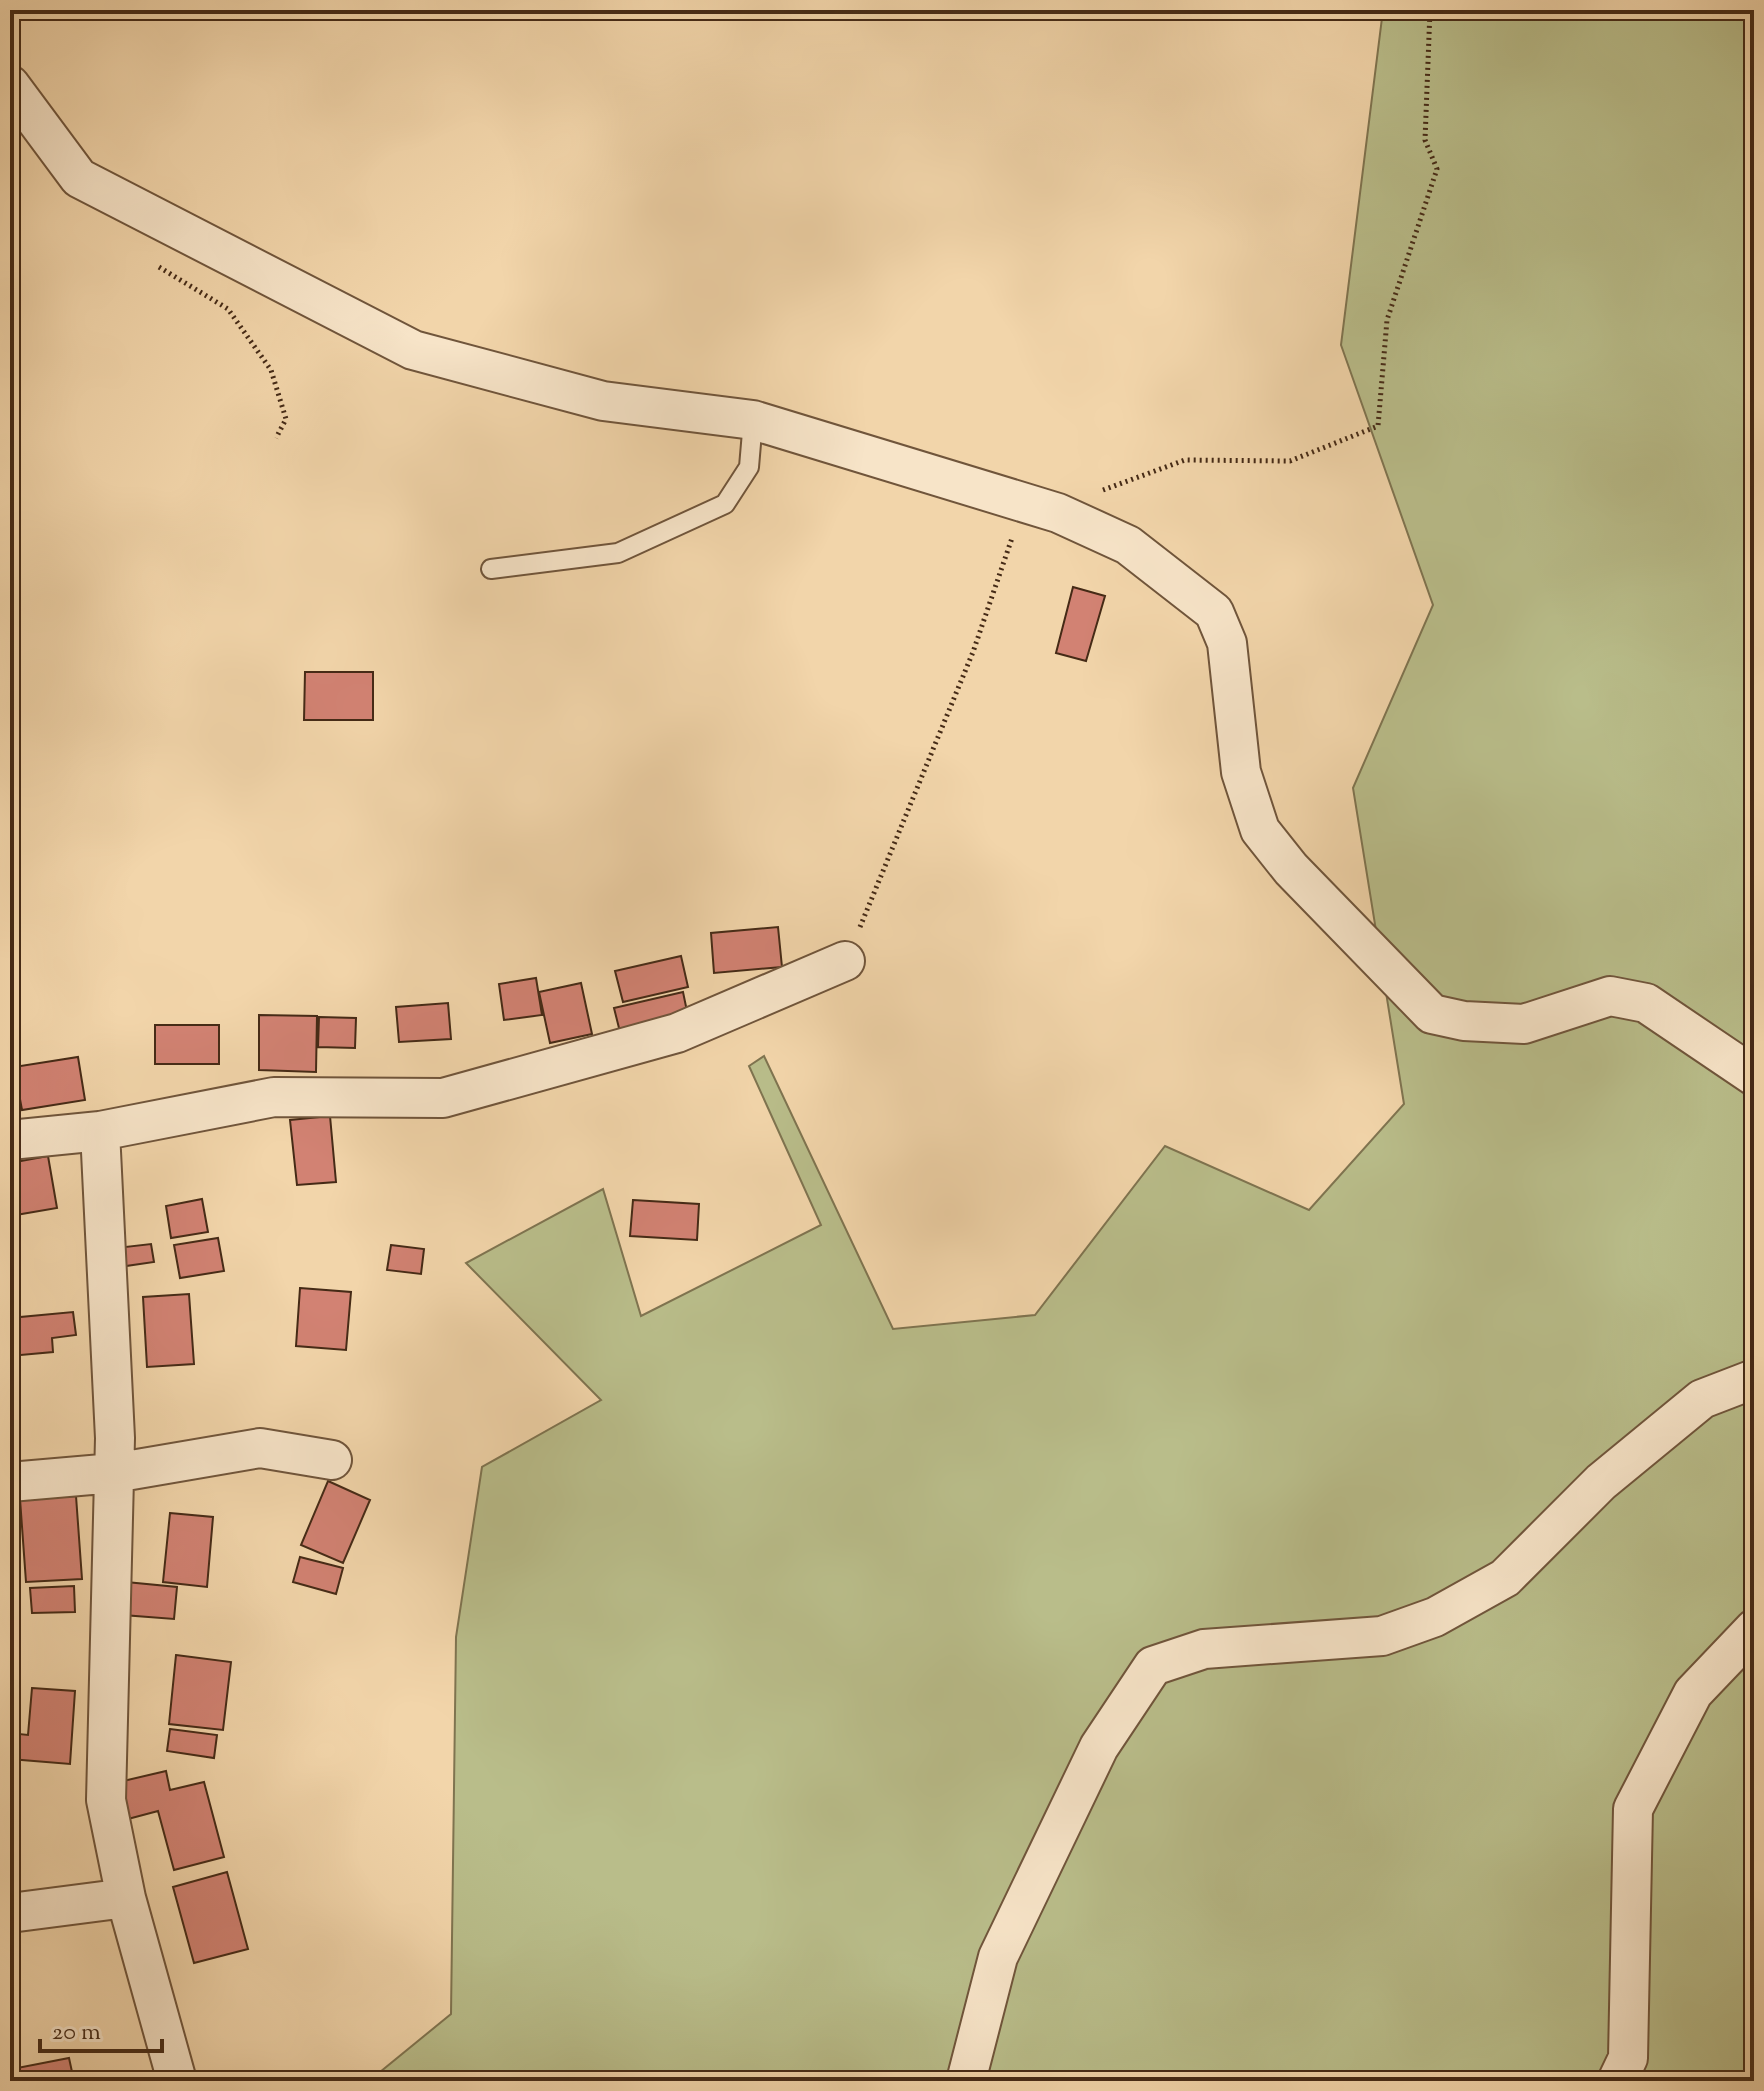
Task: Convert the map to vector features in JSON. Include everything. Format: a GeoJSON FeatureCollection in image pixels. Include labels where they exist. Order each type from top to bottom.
{"type":"FeatureCollection","features":[{"type":"Feature","properties":{"kind":"street"},"geometry":{"type":"LineString","coordinates":[[10,85],[79,178],[413,350],[603,401],[753,420],[1058,513],[1128,545],[1214,612],[1227,643],[1241,772],[1260,830],[1291,869],[1432,1014],[1464,1021],[1524,1024],[1610,996],[1646,1003],[1754,1076]]}},
{"type":"Feature","properties":{"kind":"street"},"geometry":{"type":"LineString","coordinates":[[10,1140],[100,1131],[274,1097],[443,1098],[677,1033],[845,961]]}},
{"type":"Feature","properties":{"kind":"street"},"geometry":{"type":"LineString","coordinates":[[100,1131],[114,1473],[106,1800],[126,1898],[177,2081]]}},
{"type":"Feature","properties":{"kind":"street"},"geometry":{"type":"LineString","coordinates":[[966,2081],[998,1957],[1099,1747],[1153,1666],[1204,1649],[1382,1636],[1435,1617],[1505,1578],[1601,1482],[1702,1399],[1754,1379]]}},
{"type":"Feature","properties":{"kind":"street"},"geometry":{"type":"LineString","coordinates":[[10,1482],[114,1473],[260,1448],[332,1460]]}},
{"type":"Feature","properties":{"kind":"street"},"geometry":{"type":"LineString","coordinates":[[1617,2081],[1628,2058],[1633,1809],[1693,1693],[1754,1629]]}},
{"type":"Feature","properties":{"kind":"street"},"geometry":{"type":"LineString","coordinates":[[10,1913],[126,1898]]}},
{"type":"Feature","properties":{"kind":"lane"},"geometry":{"type":"LineString","coordinates":[[491,569],[618,553],[725,504],[749,467],[753,420]]}},
{"type":"Feature","properties":{"kind":"path"},"geometry":{"type":"LineString","coordinates":[[845,961],[973,652],[1017,528],[1058,513],[1077,500],[1185,460],[1290,461],[1378,426],[1387,320],[1437,169],[1425,140],[1430,10]]}},
{"type":"Feature","properties":{"kind":"path"},"geometry":{"type":"LineString","coordinates":[[151,263],[228,309],[271,370],[286,419],[276,438]]}},
{"type":"Feature","properties":{"kind":"green space"},"geometry":{"type":"Polygon","coordinates":[[[1383,10],[1754,10],[1754,2081],[369,2081],[451,2014],[456,1637],[482,1467],[601,1400],[466,1263],[603,1189],[641,1316],[821,1225],[749,1066],[764,1056],[893,1329],[1035,1315],[1165,1146],[1309,1210],[1404,1104],[1353,788],[1433,605],[1341,345],[1383,10]]]}},
{"type":"Feature","properties":{"kind":"building"},"geometry":{"type":"Polygon","coordinates":[[[1073,587],[1105,596],[1086,661],[1056,653],[1073,587]]]}},
{"type":"Feature","properties":{"kind":"building"},"geometry":{"type":"Polygon","coordinates":[[[305,672],[373,672],[373,720],[304,720],[305,672]]]}},
{"type":"Feature","properties":{"kind":"building"},"geometry":{"type":"Polygon","coordinates":[[[778,927],[782,967],[714,973],[711,933],[778,927]]]}},
{"type":"Feature","properties":{"kind":"building"},"geometry":{"type":"Polygon","coordinates":[[[681,956],[688,987],[623,1002],[615,971],[681,956]]]}},
{"type":"Feature","properties":{"kind":"building"},"geometry":{"type":"Polygon","coordinates":[[[536,978],[542,1015],[504,1020],[499,984],[536,978]]]}},
{"type":"Feature","properties":{"kind":"building"},"geometry":{"type":"Polygon","coordinates":[[[581,983],[592,1034],[550,1043],[539,992],[581,983]]]}},
{"type":"Feature","properties":{"kind":"building"},"geometry":{"type":"Polygon","coordinates":[[[683,992],[689,1021],[621,1036],[614,1008],[683,992]]]}},
{"type":"Feature","properties":{"kind":"building"},"geometry":{"type":"Polygon","coordinates":[[[448,1003],[451,1039],[399,1042],[396,1007],[448,1003]]]}},
{"type":"Feature","properties":{"kind":"building"},"geometry":{"type":"Polygon","coordinates":[[[259,1015],[317,1016],[316,1072],[259,1070],[259,1015]]]}},
{"type":"Feature","properties":{"kind":"building"},"geometry":{"type":"Polygon","coordinates":[[[319,1017],[356,1018],[355,1048],[318,1047],[319,1017]]]}},
{"type":"Feature","properties":{"kind":"building"},"geometry":{"type":"Polygon","coordinates":[[[155,1025],[219,1025],[219,1064],[155,1064],[155,1025]]]}},
{"type":"Feature","properties":{"kind":"building"},"geometry":{"type":"Polygon","coordinates":[[[78,1057],[85,1100],[22,1110],[14,1067],[78,1057]]]}},
{"type":"Feature","properties":{"kind":"building"},"geometry":{"type":"Polygon","coordinates":[[[330,1116],[336,1182],[297,1185],[290,1120],[330,1116]]]}},
{"type":"Feature","properties":{"kind":"building"},"geometry":{"type":"Polygon","coordinates":[[[48,1156],[57,1208],[10,1216],[10,1163],[48,1156]]]}},
{"type":"Feature","properties":{"kind":"building"},"geometry":{"type":"Polygon","coordinates":[[[202,1199],[208,1232],[171,1238],[166,1206],[202,1199]]]}},
{"type":"Feature","properties":{"kind":"building"},"geometry":{"type":"Polygon","coordinates":[[[633,1200],[699,1204],[697,1240],[630,1236],[633,1200]]]}},
{"type":"Feature","properties":{"kind":"building"},"geometry":{"type":"Polygon","coordinates":[[[218,1238],[224,1271],[180,1278],[174,1245],[218,1238]]]}},
{"type":"Feature","properties":{"kind":"building"},"geometry":{"type":"Polygon","coordinates":[[[151,1244],[154,1262],[119,1267],[116,1248],[151,1244]]]}},
{"type":"Feature","properties":{"kind":"building"},"geometry":{"type":"Polygon","coordinates":[[[391,1245],[424,1249],[421,1274],[387,1270],[391,1245]]]}},
{"type":"Feature","properties":{"kind":"building"},"geometry":{"type":"Polygon","coordinates":[[[300,1288],[351,1292],[346,1350],[296,1346],[300,1288]]]}},
{"type":"Feature","properties":{"kind":"building"},"geometry":{"type":"Polygon","coordinates":[[[189,1294],[194,1364],[147,1367],[143,1297],[189,1294]]]}},
{"type":"Feature","properties":{"kind":"building"},"geometry":{"type":"Polygon","coordinates":[[[73,1312],[76,1335],[52,1338],[53,1352],[10,1356],[10,1318],[73,1312]]]}},
{"type":"Feature","properties":{"kind":"building"},"geometry":{"type":"Polygon","coordinates":[[[328,1481],[370,1500],[343,1563],[301,1545],[328,1481]]]}},
{"type":"Feature","properties":{"kind":"building"},"geometry":{"type":"Polygon","coordinates":[[[76,1496],[82,1579],[26,1582],[20,1499],[76,1496]]]}},
{"type":"Feature","properties":{"kind":"building"},"geometry":{"type":"Polygon","coordinates":[[[170,1513],[213,1517],[207,1587],[163,1582],[170,1513]]]}},
{"type":"Feature","properties":{"kind":"building"},"geometry":{"type":"Polygon","coordinates":[[[300,1557],[343,1568],[336,1594],[293,1582],[300,1557]]]}},
{"type":"Feature","properties":{"kind":"building"},"geometry":{"type":"Polygon","coordinates":[[[126,1582],[177,1587],[174,1619],[123,1615],[126,1582]]]}},
{"type":"Feature","properties":{"kind":"building"},"geometry":{"type":"Polygon","coordinates":[[[74,1586],[75,1612],[32,1613],[30,1588],[74,1586]]]}},
{"type":"Feature","properties":{"kind":"building"},"geometry":{"type":"Polygon","coordinates":[[[176,1655],[231,1662],[223,1730],[169,1724],[176,1655]]]}},
{"type":"Feature","properties":{"kind":"building"},"geometry":{"type":"Polygon","coordinates":[[[32,1688],[75,1691],[70,1764],[10,1759],[10,1733],[28,1735],[32,1688]]]}},
{"type":"Feature","properties":{"kind":"building"},"geometry":{"type":"Polygon","coordinates":[[[170,1729],[217,1735],[214,1758],[167,1751],[170,1729]]]}},
{"type":"Feature","properties":{"kind":"building"},"geometry":{"type":"Polygon","coordinates":[[[166,1771],[170,1790],[204,1782],[224,1857],[174,1870],[158,1811],[128,1819],[119,1782],[166,1771]]]}},
{"type":"Feature","properties":{"kind":"building"},"geometry":{"type":"Polygon","coordinates":[[[227,1872],[248,1949],[194,1963],[173,1887],[227,1872]]]}},
{"type":"Feature","properties":{"kind":"building"},"geometry":{"type":"Polygon","coordinates":[[[69,2058],[74,2081],[14,2081],[12,2069],[69,2058]]]}}]}
